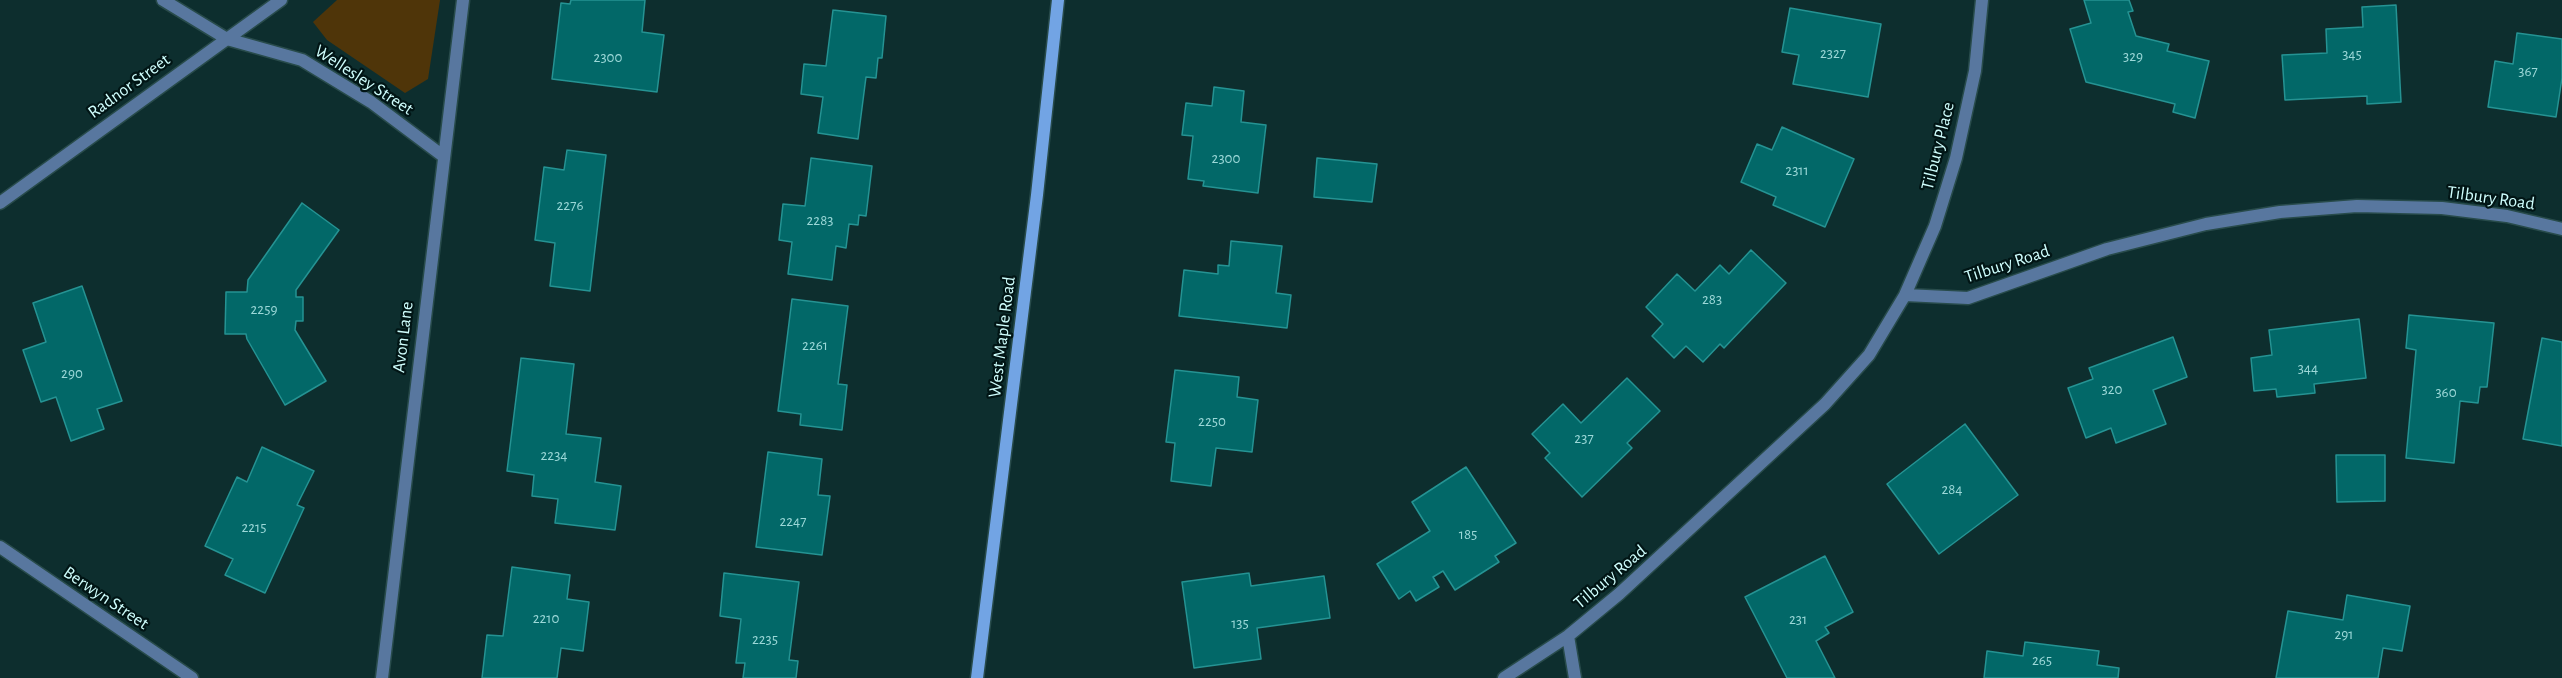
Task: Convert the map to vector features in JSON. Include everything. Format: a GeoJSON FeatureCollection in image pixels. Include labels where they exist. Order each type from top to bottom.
{"type":"FeatureCollection","features":[{"type":"Feature","properties":{"kind":"main road","name":"West Maple Road"},"geometry":{"type":"LineString","coordinates":[[977,678],[1036,207],[1058,0]]}},
{"type":"Feature","properties":{"kind":"street","name":"Wellesley Street"},"geometry":{"type":"LineString","coordinates":[[163,0],[226,39],[302,60],[371,102],[443,156]]}},
{"type":"Feature","properties":{"kind":"street","name":"Radnor Street"},"geometry":{"type":"LineString","coordinates":[[0,202],[281,0]]}},
{"type":"Feature","properties":{"kind":"street","name":"Avon Lane"},"geometry":{"type":"LineString","coordinates":[[382,678],[463,0]]}},
{"type":"Feature","properties":{"kind":"street","name":"Tilbury Place"},"geometry":{"type":"LineString","coordinates":[[1905,295],[1935,226],[1956,158],[1975,71],[1982,0]]}},
{"type":"Feature","properties":{"kind":"street","name":"Tilbury Road"},"geometry":{"type":"LineString","coordinates":[[1504,678],[1526,666],[1568,636],[1652,566],[1826,404],[1869,355],[1905,295],[1968,298],[2107,249],[2206,224],[2280,212],[2357,206],[2442,208],[2507,216],[2562,229]]}},
{"type":"Feature","properties":{"kind":"street","name":"Berwyn Street"},"geometry":{"type":"LineString","coordinates":[[0,548],[192,678]]}},
{"type":"Feature","properties":{"kind":"street"},"geometry":{"type":"LineString","coordinates":[[1568,636],[1575,678]]}},
{"type":"Feature","properties":{"kind":"shaded area"},"geometry":{"type":"Polygon","coordinates":[[[337,0],[440,0],[428,79],[405,93],[327,40],[313,22],[337,0]]]}},
{"type":"Feature","properties":{"kind":"building"},"geometry":{"type":"Polygon","coordinates":[[[571,0],[645,0],[642,32],[664,35],[657,92],[552,79],[561,3],[570,4],[571,0]]]}},
{"type":"Feature","properties":{"kind":"building"},"geometry":{"type":"Polygon","coordinates":[[[2084,0],[2129,0],[2133,11],[2128,12],[2136,36],[2169,44],[2167,51],[2209,61],[2195,118],[2173,112],[2175,104],[2086,82],[2070,29],[2091,23],[2084,0]]]}},
{"type":"Feature","properties":{"kind":"building"},"geometry":{"type":"Polygon","coordinates":[[[2396,5],[2401,102],[2367,104],[2367,96],[2285,100],[2282,55],[2327,53],[2326,29],[2363,27],[2362,7],[2396,5]]]}},
{"type":"Feature","properties":{"kind":"building"},"geometry":{"type":"Polygon","coordinates":[[[1790,8],[1881,24],[1868,97],[1793,84],[1799,55],[1782,52],[1790,8]]]}},
{"type":"Feature","properties":{"kind":"building"},"geometry":{"type":"Polygon","coordinates":[[[833,10],[886,16],[882,58],[878,58],[876,78],[866,77],[858,139],[818,133],[823,97],[801,94],[804,64],[826,66],[833,10]]]}},
{"type":"Feature","properties":{"kind":"building"},"geometry":{"type":"Polygon","coordinates":[[[2517,33],[2562,39],[2562,78],[2556,117],[2488,107],[2495,61],[2513,64],[2517,33]]]}},
{"type":"Feature","properties":{"kind":"building"},"geometry":{"type":"Polygon","coordinates":[[[1214,87],[1244,91],[1241,122],[1266,125],[1258,193],[1203,186],[1204,181],[1188,179],[1193,136],[1182,135],[1186,103],[1212,106],[1214,87]]]}},
{"type":"Feature","properties":{"kind":"building"},"geometry":{"type":"Polygon","coordinates":[[[1782,127],[1854,159],[1825,227],[1773,205],[1776,197],[1741,182],[1757,144],[1772,150],[1782,127]]]}},
{"type":"Feature","properties":{"kind":"building"},"geometry":{"type":"Polygon","coordinates":[[[567,150],[606,155],[590,291],[550,286],[555,243],[535,240],[544,167],[564,170],[567,150]]]}},
{"type":"Feature","properties":{"kind":"building"},"geometry":{"type":"Polygon","coordinates":[[[811,158],[872,166],[866,216],[859,215],[858,225],[849,224],[846,248],[836,246],[832,280],[788,274],[792,242],[779,240],[783,204],[805,206],[811,158]]]}},
{"type":"Feature","properties":{"kind":"building"},"geometry":{"type":"Polygon","coordinates":[[[1317,158],[1377,164],[1372,202],[1314,197],[1317,158]]]}},
{"type":"Feature","properties":{"kind":"building"},"geometry":{"type":"Polygon","coordinates":[[[302,203],[339,230],[296,290],[296,297],[303,297],[303,321],[296,321],[295,330],[326,381],[285,405],[246,334],[225,334],[226,292],[247,292],[248,280],[302,203]]]}},
{"type":"Feature","properties":{"kind":"building"},"geometry":{"type":"Polygon","coordinates":[[[1231,241],[1282,246],[1276,293],[1291,295],[1287,328],[1179,316],[1184,270],[1218,274],[1218,265],[1229,266],[1231,241]]]}},
{"type":"Feature","properties":{"kind":"building"},"geometry":{"type":"Polygon","coordinates":[[[1751,250],[1786,283],[1724,348],[1720,344],[1703,362],[1686,346],[1674,358],[1652,336],[1663,324],[1646,307],[1677,274],[1695,291],[1720,265],[1729,274],[1751,250]]]}},
{"type":"Feature","properties":{"kind":"building"},"geometry":{"type":"Polygon","coordinates":[[[82,286],[122,401],[97,409],[104,429],[71,441],[56,397],[41,402],[23,350],[46,342],[33,303],[82,286]]]}},
{"type":"Feature","properties":{"kind":"building"},"geometry":{"type":"Polygon","coordinates":[[[792,299],[848,306],[838,384],[847,385],[842,430],[800,425],[801,414],[778,411],[792,299]]]}},
{"type":"Feature","properties":{"kind":"building"},"geometry":{"type":"Polygon","coordinates":[[[2409,315],[2494,323],[2487,387],[2480,387],[2478,403],[2460,401],[2454,463],[2406,458],[2416,350],[2406,348],[2409,315]]]}},
{"type":"Feature","properties":{"kind":"building"},"geometry":{"type":"Polygon","coordinates":[[[2359,319],[2366,378],[2314,384],[2315,393],[2277,397],[2276,389],[2254,391],[2251,358],[2272,355],[2269,330],[2359,319]]]}},
{"type":"Feature","properties":{"kind":"building"},"geometry":{"type":"Polygon","coordinates":[[[2173,337],[2187,377],[2153,390],[2166,424],[2116,443],[2111,428],[2086,438],[2068,388],[2093,379],[2089,368],[2173,337]]]}},
{"type":"Feature","properties":{"kind":"building"},"geometry":{"type":"Polygon","coordinates":[[[2542,338],[2562,342],[2562,446],[2523,439],[2542,338]]]}},
{"type":"Feature","properties":{"kind":"building"},"geometry":{"type":"Polygon","coordinates":[[[521,358],[574,364],[566,434],[601,438],[595,482],[621,486],[615,530],[555,523],[558,499],[532,496],[534,475],[507,471],[521,358]]]}},
{"type":"Feature","properties":{"kind":"building"},"geometry":{"type":"Polygon","coordinates":[[[1175,370],[1239,377],[1237,397],[1258,400],[1252,452],[1216,448],[1211,486],[1171,481],[1175,443],[1166,442],[1175,370]]]}},
{"type":"Feature","properties":{"kind":"building"},"geometry":{"type":"Polygon","coordinates":[[[1627,378],[1660,411],[1627,443],[1632,448],[1582,497],[1545,458],[1550,453],[1532,434],[1563,404],[1581,423],[1627,378]]]}},
{"type":"Feature","properties":{"kind":"building"},"geometry":{"type":"Polygon","coordinates":[[[1965,424],[2018,495],[1939,554],[1887,484],[1965,424]]]}},
{"type":"Feature","properties":{"kind":"building"},"geometry":{"type":"Polygon","coordinates":[[[262,447],[314,471],[297,505],[304,508],[265,593],[225,575],[233,559],[205,546],[237,477],[247,482],[262,447]]]}},
{"type":"Feature","properties":{"kind":"building"},"geometry":{"type":"Polygon","coordinates":[[[768,452],[822,459],[818,495],[830,496],[822,555],[756,547],[768,452]]]}},
{"type":"Feature","properties":{"kind":"building"},"geometry":{"type":"Polygon","coordinates":[[[2336,455],[2385,455],[2385,501],[2337,502],[2336,455]]]}},
{"type":"Feature","properties":{"kind":"building"},"geometry":{"type":"Polygon","coordinates":[[[1466,467],[1516,543],[1495,556],[1499,562],[1455,590],[1443,571],[1433,577],[1439,587],[1416,601],[1410,591],[1399,599],[1377,564],[1430,531],[1412,502],[1466,467]]]}},
{"type":"Feature","properties":{"kind":"building"},"geometry":{"type":"Polygon","coordinates":[[[1825,556],[1853,612],[1825,627],[1829,633],[1816,641],[1835,678],[1787,678],[1745,597],[1825,556]]]}},
{"type":"Feature","properties":{"kind":"building"},"geometry":{"type":"Polygon","coordinates":[[[512,567],[570,575],[567,599],[589,602],[583,651],[561,648],[557,678],[482,678],[487,635],[503,636],[512,567]]]}},
{"type":"Feature","properties":{"kind":"building"},"geometry":{"type":"Polygon","coordinates":[[[724,573],[799,582],[789,660],[798,661],[796,678],[743,678],[745,663],[736,663],[741,619],[720,616],[724,573]]]}},
{"type":"Feature","properties":{"kind":"building"},"geometry":{"type":"Polygon","coordinates":[[[1249,573],[1251,586],[1324,576],[1330,618],[1257,628],[1261,659],[1194,668],[1182,582],[1249,573]]]}},
{"type":"Feature","properties":{"kind":"building"},"geometry":{"type":"Polygon","coordinates":[[[2347,595],[2410,606],[2402,651],[2383,648],[2378,678],[2276,678],[2288,611],[2343,620],[2347,595]]]}},
{"type":"Feature","properties":{"kind":"building"},"geometry":{"type":"Polygon","coordinates":[[[2025,642],[2099,651],[2097,665],[2119,668],[2118,678],[1984,678],[1987,651],[2023,656],[2025,642]]]}}]}
